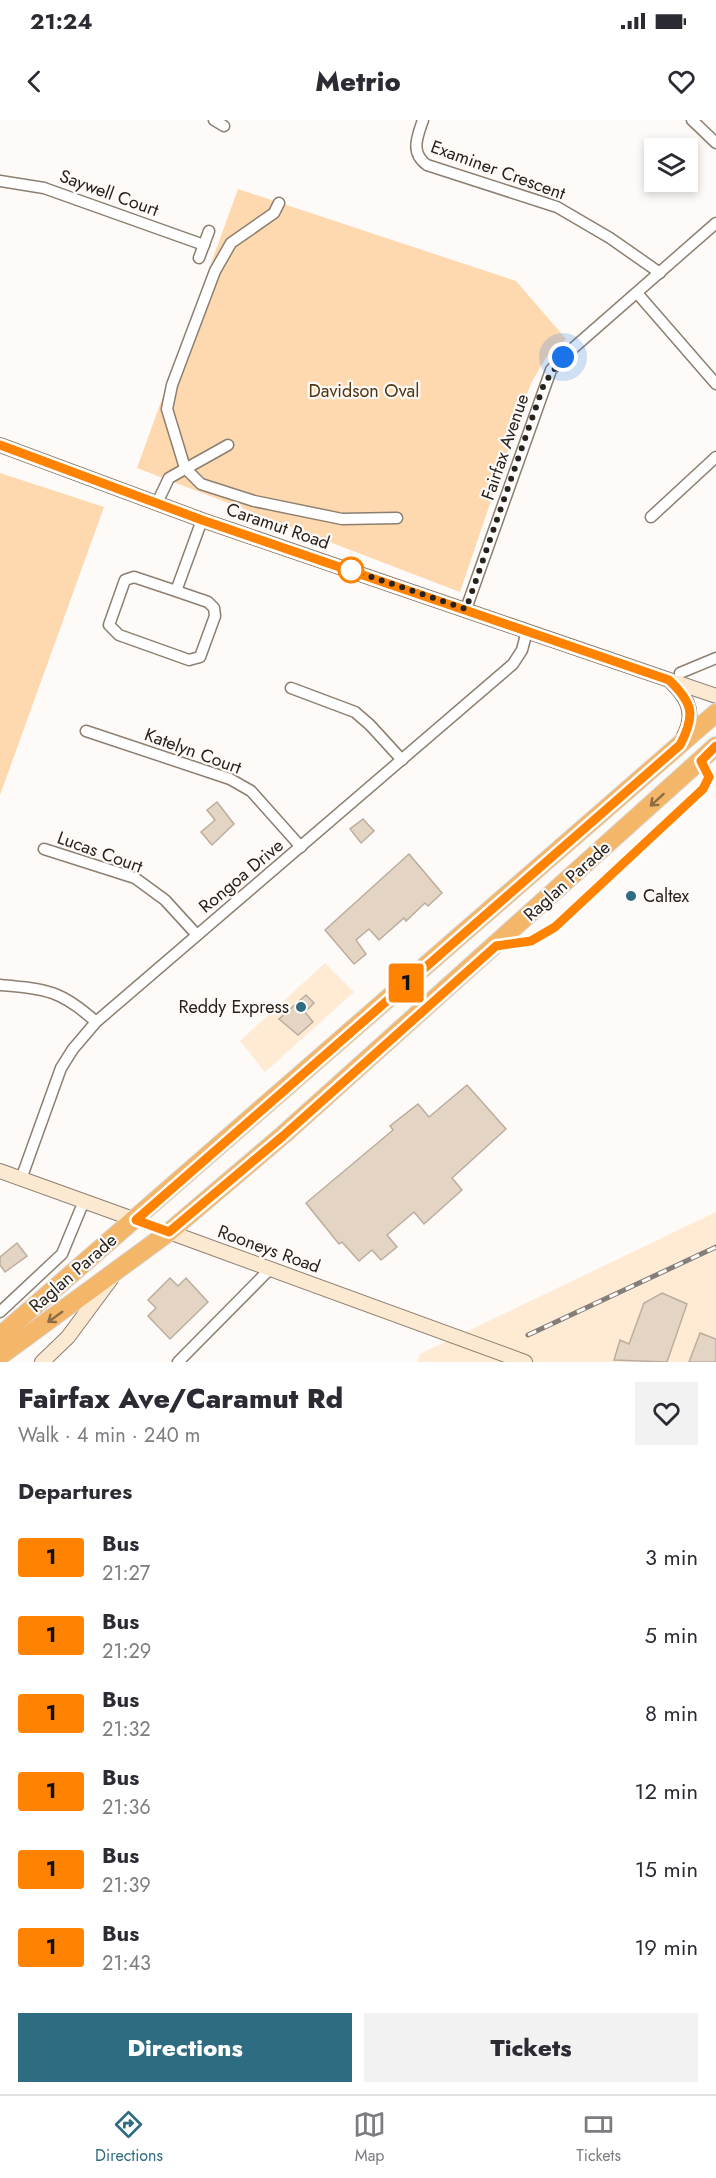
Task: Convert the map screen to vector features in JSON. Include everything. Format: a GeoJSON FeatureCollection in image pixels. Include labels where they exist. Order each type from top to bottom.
{"type":"FeatureCollection","features":[{"type":"Feature","properties":{"kind":"highway","name":"Raglan Parade"},"geometry":{"type":"LineString","coordinates":[[0,1336],[716,713]]}},
{"type":"Feature","properties":{"kind":"highway","name":"Raglan Parade"},"geometry":{"type":"LineString","coordinates":[[0,1356],[169,1232],[300,1120],[716,746]]}},
{"type":"Feature","properties":{"kind":"main road","name":"Caramut Road"},"geometry":{"type":"LineString","coordinates":[[0,445],[202,520],[527,631],[674,677],[716,696]]}},
{"type":"Feature","properties":{"kind":"main road"},"geometry":{"type":"LineString","coordinates":[[674,677],[690,706],[689,724],[680,745]]}},
{"type":"Feature","properties":{"kind":"main road","name":"Rooneys Road"},"geometry":{"type":"LineString","coordinates":[[0,1172],[136,1220]]}},
{"type":"Feature","properties":{"kind":"main road","name":"Rooneys Road"},"geometry":{"type":"LineString","coordinates":[[169,1232],[525,1362]]}},
{"type":"Feature","properties":{"kind":"main road"},"geometry":{"type":"LineString","coordinates":[[42,1362],[68,1337],[116,1273]]}},
{"type":"Feature","properties":{"kind":"street"},"geometry":{"type":"LineString","coordinates":[[214,120],[224,126]]}},
{"type":"Feature","properties":{"kind":"street","name":"Examiner Crescent"},"geometry":{"type":"LineString","coordinates":[[423,120],[416,151],[418,159],[427,165],[557,207],[610,238],[660,273]]}},
{"type":"Feature","properties":{"kind":"street"},"geometry":{"type":"LineString","coordinates":[[692,120],[716,143]]}},
{"type":"Feature","properties":{"kind":"street","name":"Saywell Court"},"geometry":{"type":"LineString","coordinates":[[0,181],[44,188],[204,245]]}},
{"type":"Feature","properties":{"kind":"street"},"geometry":{"type":"LineString","coordinates":[[279,203],[274,213],[231,243],[215,271],[172,385],[167,409],[186,468],[201,484],[254,501],[342,519],[397,518]]}},
{"type":"Feature","properties":{"kind":"street","name":"Fairfax Avenue"},"geometry":{"type":"LineString","coordinates":[[466,609],[551,370],[716,223]]}},
{"type":"Feature","properties":{"kind":"street"},"geometry":{"type":"LineString","coordinates":[[199,258],[209,231]]}},
{"type":"Feature","properties":{"kind":"street"},"geometry":{"type":"LineString","coordinates":[[637,293],[716,384]]}},
{"type":"Feature","properties":{"kind":"street"},"geometry":{"type":"LineString","coordinates":[[157,503],[165,483],[186,468],[228,445]]}},
{"type":"Feature","properties":{"kind":"street"},"geometry":{"type":"LineString","coordinates":[[651,517],[716,457]]}},
{"type":"Feature","properties":{"kind":"street"},"geometry":{"type":"LineString","coordinates":[[176,591],[202,520]]}},
{"type":"Feature","properties":{"kind":"street"},"geometry":{"type":"LineString","coordinates":[[134,578],[176,591],[208,602],[214,608],[215,616],[200,657],[189,660],[119,635],[110,625],[125,580],[134,578]]}},
{"type":"Feature","properties":{"kind":"street","name":"Rongoa Drive"},"geometry":{"type":"LineString","coordinates":[[21,1179],[61,1068],[73,1049],[96,1022],[513,664],[522,650],[527,631]]}},
{"type":"Feature","properties":{"kind":"street"},"geometry":{"type":"LineString","coordinates":[[674,677],[716,658]]}},
{"type":"Feature","properties":{"kind":"street"},"geometry":{"type":"LineString","coordinates":[[291,688],[355,712],[402,760]]}},
{"type":"Feature","properties":{"kind":"street","name":"Katelyn Court"},"geometry":{"type":"LineString","coordinates":[[86,731],[230,779],[251,791],[301,847]]}},
{"type":"Feature","properties":{"kind":"street","name":"Lucas Court"},"geometry":{"type":"LineString","coordinates":[[44,849],[135,878],[165,900],[197,935]]}},
{"type":"Feature","properties":{"kind":"street"},"geometry":{"type":"LineString","coordinates":[[0,985],[55,993],[74,1002],[96,1022]]}},
{"type":"Feature","properties":{"kind":"street"},"geometry":{"type":"LineString","coordinates":[[0,1312],[62,1254],[84,1201]]}},
{"type":"Feature","properties":{"kind":"street","name":"Rooneys Road"},"geometry":{"type":"LineString","coordinates":[[136,1220],[169,1232]]}},
{"type":"Feature","properties":{"kind":"street"},"geometry":{"type":"LineString","coordinates":[[178,1362],[270,1269]]}},
{"type":"Feature","properties":{"kind":"shaded area"},"geometry":{"type":"Polygon","coordinates":[[[325,963],[354,992],[265,1072],[240,1041],[325,963]]]}},
{"type":"Feature","properties":{"kind":"shaded area"},"geometry":{"type":"Polygon","coordinates":[[[716,1212],[716,1362],[417,1362],[420,1354],[716,1212]]]}},
{"type":"Feature","properties":{"kind":"green space","name":"Davidson Oval"},"geometry":{"type":"Polygon","coordinates":[[[238,189],[516,281],[566,339],[547,356],[531,383],[460,592],[137,468],[238,189]]]}},
{"type":"Feature","properties":{"kind":"green space"},"geometry":{"type":"Polygon","coordinates":[[[0,473],[104,507],[0,795],[0,473]]]}},
{"type":"Feature","properties":{"kind":"building"},"geometry":{"type":"Polygon","coordinates":[[[217,802],[234,824],[212,845],[201,832],[215,820],[207,810],[217,802]]]}},
{"type":"Feature","properties":{"kind":"building"},"geometry":{"type":"Polygon","coordinates":[[[363,819],[374,831],[361,843],[350,829],[363,819]]]}},
{"type":"Feature","properties":{"kind":"building"},"geometry":{"type":"Polygon","coordinates":[[[409,854],[442,893],[428,906],[425,903],[406,921],[404,918],[379,940],[369,929],[356,940],[366,954],[354,964],[325,930],[409,854]]]}},
{"type":"Feature","properties":{"kind":"building","name":"Reddy Express"},"geometry":{"type":"Polygon","coordinates":[[[306,995],[314,1003],[305,1012],[313,1022],[298,1035],[279,1019],[306,995]]]}},
{"type":"Feature","properties":{"kind":"building"},"geometry":{"type":"Polygon","coordinates":[[[467,1085],[506,1129],[452,1178],[462,1190],[424,1224],[414,1212],[387,1235],[397,1247],[381,1260],[372,1250],[359,1261],[342,1242],[339,1244],[306,1203],[393,1130],[390,1126],[418,1104],[429,1117],[467,1085]]]}},
{"type":"Feature","properties":{"kind":"building"},"geometry":{"type":"Polygon","coordinates":[[[17,1243],[27,1256],[5,1272],[0,1265],[0,1257],[17,1243]]]}},
{"type":"Feature","properties":{"kind":"building"},"geometry":{"type":"Polygon","coordinates":[[[170,1278],[178,1286],[186,1278],[208,1302],[170,1339],[148,1316],[156,1308],[148,1300],[170,1278]]]}},
{"type":"Feature","properties":{"kind":"building"},"geometry":{"type":"Polygon","coordinates":[[[662,1293],[687,1304],[667,1362],[614,1360],[620,1340],[629,1344],[644,1303],[662,1293]]]}},
{"type":"Feature","properties":{"kind":"building"},"geometry":{"type":"Polygon","coordinates":[[[700,1333],[716,1339],[716,1362],[689,1362],[700,1333]]]}},
{"type":"Feature","properties":{"kind":"railway"},"geometry":{"type":"LineString","coordinates":[[528,1335],[716,1247]]}},
{"type":"Feature","properties":{"kind":"bus line","name":"1"},"geometry":{"type":"LineString","coordinates":[[0,445],[202,520],[669,680],[690,706],[689,724],[680,745],[136,1220],[169,1232],[283,1136],[496,946],[531,941],[555,927],[703,789],[709,777],[701,761],[716,746]]}},
{"type":"Feature","properties":{"kind":"place","name":"Caltex"},"geometry":{"type":"Point","coordinates":[631,896]}},
{"type":"Feature","properties":{"kind":"place","name":"Reddy Express"},"geometry":{"type":"Point","coordinates":[301,1007]}},
{"type":"Feature","properties":{"kind":"route"},"geometry":{"type":"LineString","coordinates":[[351,570],[466,609],[544,384],[551,370],[563,357]]}}]}
